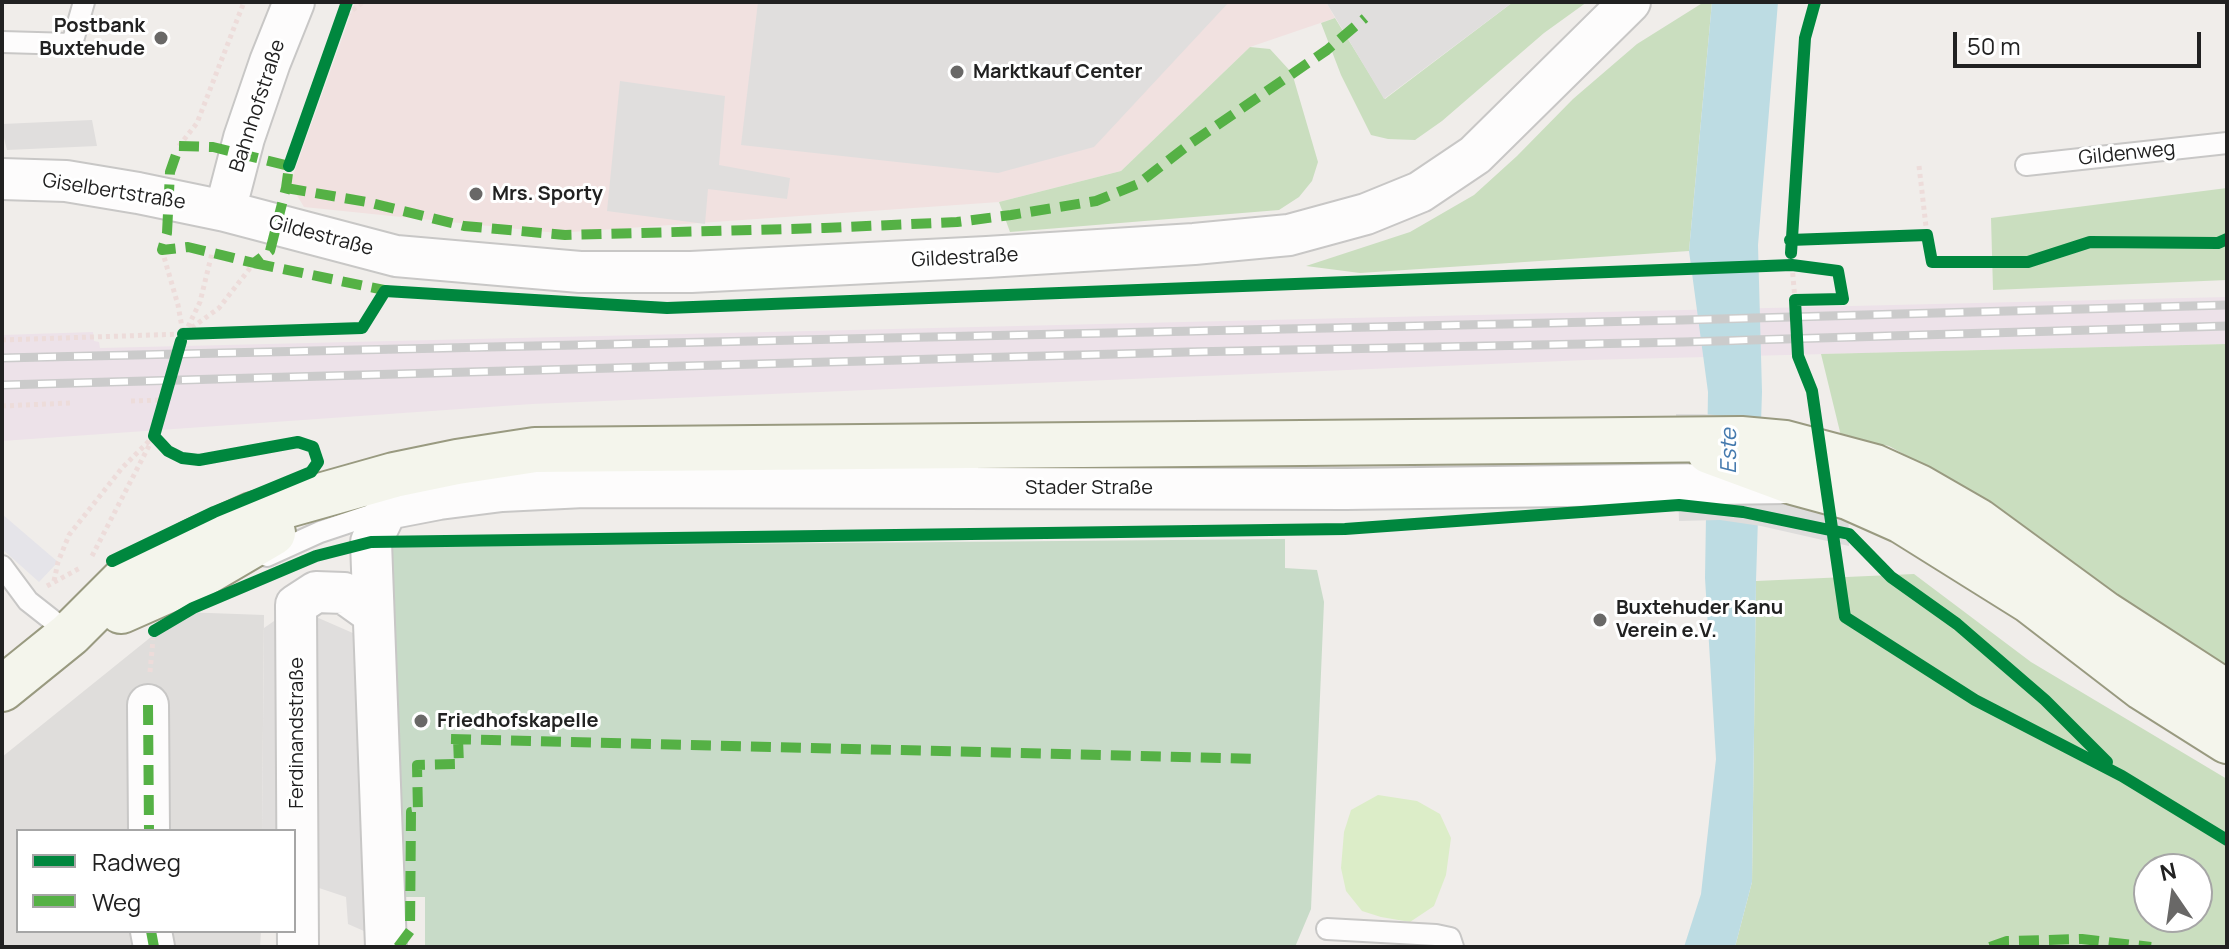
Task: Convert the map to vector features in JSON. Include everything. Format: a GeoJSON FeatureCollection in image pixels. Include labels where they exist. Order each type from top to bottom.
{"type":"FeatureCollection","features":[{"type":"Feature","properties":{"kind":"street","name":"Bahnhofstraße"},"geometry":{"type":"LineString","coordinates":[[225,211],[244,138],[294,2]]}},
{"type":"Feature","properties":{"kind":"street","name":"Gildestraße"},"geometry":{"type":"LineString","coordinates":[[225,211],[396,256],[580,272],[691,272],[987,257],[1289,235],[1366,214],[1420,192],[1475,155],[1630,2]]}},
{"type":"Feature","properties":{"kind":"street","name":"Giselbertstraße"},"geometry":{"type":"LineString","coordinates":[[2,179],[66,181],[225,211]]}},
{"type":"Feature","properties":{"kind":"street"},"geometry":{"type":"LineString","coordinates":[[1676,439],[1793,482],[1848,479],[1875,467],[1919,487],[1978,521],[2105,614],[2227,693]]}},
{"type":"Feature","properties":{"kind":"street"},"geometry":{"type":"LineString","coordinates":[[70,634],[373,498],[394,475],[535,450],[1741,439],[1785,443],[1848,479],[1902,521],[2030,601],[2143,688],[2227,741]]}},
{"type":"Feature","properties":{"kind":"street","name":"Stader Straße"},"geometry":{"type":"LineString","coordinates":[[373,498],[439,499],[502,491],[584,487],[1346,489],[1793,482]]}},
{"type":"Feature","properties":{"kind":"street"},"geometry":{"type":"LineString","coordinates":[[373,498],[372,613],[386,947]]}},
{"type":"Feature","properties":{"kind":"street"},"geometry":{"type":"LineString","coordinates":[[2,689],[70,634],[123,581],[193,542],[252,515],[373,498]]}},
{"type":"Feature","properties":{"kind":"street","name":"Ferdinandstraße"},"geometry":{"type":"LineString","coordinates":[[298,947],[296,605],[316,592],[344,593],[372,613]]}},
{"type":"Feature","properties":{"kind":"street"},"geometry":{"type":"LineString","coordinates":[[148,705],[149,829]]}},
{"type":"Feature","properties":{"kind":"lane"},"geometry":{"type":"LineString","coordinates":[[2,42],[72,44],[84,2]]}},
{"type":"Feature","properties":{"kind":"lane","name":"Gildenweg"},"geometry":{"type":"LineString","coordinates":[[2026,165],[2227,143]]}},
{"type":"Feature","properties":{"kind":"lane"},"geometry":{"type":"LineString","coordinates":[[2,566],[28,601],[70,634]]}},
{"type":"Feature","properties":{"kind":"lane"},"geometry":{"type":"LineString","coordinates":[[2,592],[28,601]]}},
{"type":"Feature","properties":{"kind":"lane"},"geometry":{"type":"LineString","coordinates":[[1327,929],[1436,935],[1450,938],[1453,947]]}},
{"type":"Feature","properties":{"kind":"path"},"geometry":{"type":"LineString","coordinates":[[179,146],[197,123],[244,2]]}},
{"type":"Feature","properties":{"kind":"path"},"geometry":{"type":"LineString","coordinates":[[340,20],[363,2]]}},
{"type":"Feature","properties":{"kind":"path"},"geometry":{"type":"LineString","coordinates":[[1919,166],[1927,235]]}},
{"type":"Feature","properties":{"kind":"path"},"geometry":{"type":"LineString","coordinates":[[162,250],[178,305],[182,338]]}},
{"type":"Feature","properties":{"kind":"path"},"geometry":{"type":"LineString","coordinates":[[182,338],[200,302],[212,253]]}},
{"type":"Feature","properties":{"kind":"path"},"geometry":{"type":"LineString","coordinates":[[182,338],[219,308],[254,263]]}},
{"type":"Feature","properties":{"kind":"path"},"geometry":{"type":"LineString","coordinates":[[1792,265],[1795,300]]}},
{"type":"Feature","properties":{"kind":"path"},"geometry":{"type":"LineString","coordinates":[[2,340],[182,338],[213,333]]}},
{"type":"Feature","properties":{"kind":"path"},"geometry":{"type":"LineString","coordinates":[[131,401],[163,400]]}},
{"type":"Feature","properties":{"kind":"path"},"geometry":{"type":"LineString","coordinates":[[2,406],[70,403]]}},
{"type":"Feature","properties":{"kind":"path"},"geometry":{"type":"LineString","coordinates":[[54,581],[69,535],[122,468],[157,440],[97,546]]}},
{"type":"Feature","properties":{"kind":"path"},"geometry":{"type":"LineString","coordinates":[[138,604],[154,631],[148,705]]}},
{"type":"Feature","properties":{"kind":"shaded area"},"geometry":{"type":"Polygon","coordinates":[[[355,2],[1326,2],[1335,18],[1250,47],[1121,171],[999,202],[557,233],[304,207],[290,184],[355,2]]]}},
{"type":"Feature","properties":{"kind":"shaded area","name":"Marktkauf Center"},"geometry":{"type":"Polygon","coordinates":[[[758,2],[1229,2],[1094,147],[998,173],[741,145],[758,2]]]}},
{"type":"Feature","properties":{"kind":"shaded area"},"geometry":{"type":"Polygon","coordinates":[[[1326,2],[1513,2],[1384,99],[1326,2]]]}},
{"type":"Feature","properties":{"kind":"shaded area"},"geometry":{"type":"Polygon","coordinates":[[[620,81],[725,96],[719,165],[790,178],[787,199],[708,189],[705,224],[607,211],[620,81]]]}},
{"type":"Feature","properties":{"kind":"shaded area"},"geometry":{"type":"Polygon","coordinates":[[[92,120],[97,146],[7,150],[2,130],[2,124],[92,120]]]}},
{"type":"Feature","properties":{"kind":"shaded area"},"geometry":{"type":"Polygon","coordinates":[[[2227,297],[2227,344],[1587,360],[532,404],[2,441],[2,335],[93,332],[94,341],[99,342],[100,348],[2227,297]]]}},
{"type":"Feature","properties":{"kind":"shaded area"},"geometry":{"type":"Polygon","coordinates":[[[2,514],[58,562],[39,582],[2,549],[2,514]]]}},
{"type":"Feature","properties":{"kind":"shaded area"},"geometry":{"type":"Polygon","coordinates":[[[182,612],[264,615],[262,829],[16,829],[16,933],[261,933],[260,947],[2,947],[2,757],[182,612]]]}},
{"type":"Feature","properties":{"kind":"shaded area"},"geometry":{"type":"Polygon","coordinates":[[[287,612],[287,829],[262,829],[264,628],[287,612]]]}},
{"type":"Feature","properties":{"kind":"shaded area"},"geometry":{"type":"Polygon","coordinates":[[[307,613],[362,637],[373,935],[348,924],[346,897],[307,884],[307,613]]]}},
{"type":"Feature","properties":{"kind":"green space"},"geometry":{"type":"Polygon","coordinates":[[[1513,2],[1587,2],[1544,33],[1442,121],[1415,140],[1371,135],[1341,75],[1321,23],[1335,18],[1385,99],[1513,2]]]}},
{"type":"Feature","properties":{"kind":"green space"},"geometry":{"type":"Polygon","coordinates":[[[1704,2],[1712,2],[1689,251],[1360,273],[1306,266],[1410,232],[1474,195],[1573,99],[1637,44],[1704,2]]]}},
{"type":"Feature","properties":{"kind":"green space"},"geometry":{"type":"Polygon","coordinates":[[[1250,47],[1270,49],[1292,73],[1318,162],[1312,181],[1299,197],[1279,210],[1010,232],[999,202],[1121,171],[1250,47]]]}},
{"type":"Feature","properties":{"kind":"green space"},"geometry":{"type":"Polygon","coordinates":[[[2227,188],[2227,280],[1993,290],[1991,218],[2227,188]]]}},
{"type":"Feature","properties":{"kind":"green space"},"geometry":{"type":"Polygon","coordinates":[[[2227,344],[2227,664],[2206,657],[1938,473],[1889,446],[1841,436],[1821,354],[2227,344]]]}},
{"type":"Feature","properties":{"kind":"green space"},"geometry":{"type":"Polygon","coordinates":[[[1285,539],[1285,568],[1317,570],[1324,602],[1311,909],[1295,947],[425,947],[425,897],[398,897],[384,547],[1285,539]]]}},
{"type":"Feature","properties":{"kind":"green space"},"geometry":{"type":"Polygon","coordinates":[[[1914,574],[2031,662],[2227,779],[2227,947],[1735,947],[1752,882],[1756,581],[1914,574]]]}},
{"type":"Feature","properties":{"kind":"green space"},"geometry":{"type":"Polygon","coordinates":[[[1378,795],[1417,801],[1440,814],[1451,838],[1446,875],[1434,906],[1410,922],[1362,911],[1346,891],[1341,868],[1344,832],[1351,810],[1378,795]]]}},
{"type":"Feature","properties":{"kind":"water","name":"Este"},"geometry":{"type":"Polygon","coordinates":[[[1712,2],[1778,2],[1758,245],[1762,392],[1752,882],[1735,947],[1684,947],[1701,894],[1716,759],[1705,578],[1708,392],[1689,251],[1712,2]]]}},
{"type":"Feature","properties":{"kind":"pier"},"geometry":{"type":"Polygon","coordinates":[[[1676,414],[1755,419],[1847,435],[1849,546],[1761,526],[1720,520],[1679,521],[1676,414]]]}},
{"type":"Feature","properties":{"kind":"railway"},"geometry":{"type":"LineString","coordinates":[[2,358],[2227,305]]}},
{"type":"Feature","properties":{"kind":"railway"},"geometry":{"type":"LineString","coordinates":[[2,385],[2227,326]]}},
{"type":"Feature","properties":{"kind":"marked path"},"geometry":{"type":"LineString","coordinates":[[286,188],[367,202],[464,226],[565,235],[824,228],[957,222],[1011,215],[1096,201],[1138,184],[1191,143],[1327,50],[1365,18]]}},
{"type":"Feature","properties":{"kind":"marked path"},"geometry":{"type":"LineString","coordinates":[[179,146],[213,147],[289,166],[270,251],[254,263],[188,247],[162,250],[167,233],[170,172],[179,146]]}},
{"type":"Feature","properties":{"kind":"marked path"},"geometry":{"type":"LineString","coordinates":[[254,263],[389,291]]}},
{"type":"Feature","properties":{"kind":"marked path"},"geometry":{"type":"LineString","coordinates":[[148,705],[149,829]]}},
{"type":"Feature","properties":{"kind":"marked path"},"geometry":{"type":"LineString","coordinates":[[451,739],[1260,759]]}},
{"type":"Feature","properties":{"kind":"marked path"},"geometry":{"type":"LineString","coordinates":[[398,947],[410,931],[411,812],[418,811],[417,765],[459,764],[458,739]]}},
{"type":"Feature","properties":{"kind":"marked path"},"geometry":{"type":"LineString","coordinates":[[151,933],[154,947]]}},
{"type":"Feature","properties":{"kind":"marked path"},"geometry":{"type":"LineString","coordinates":[[1990,947],[2007,941],[2082,939],[2151,947]]}},
{"type":"Feature","properties":{"kind":"cycle path"},"geometry":{"type":"LineString","coordinates":[[289,166],[347,2]]}},
{"type":"Feature","properties":{"kind":"cycle path"},"geometry":{"type":"LineString","coordinates":[[1791,253],[1805,38],[1815,2]]}},
{"type":"Feature","properties":{"kind":"cycle path"},"geometry":{"type":"LineString","coordinates":[[1790,240],[1927,235],[1932,262],[2028,262],[2090,242],[2218,243],[2227,239]]}},
{"type":"Feature","properties":{"kind":"cycle path"},"geometry":{"type":"LineString","coordinates":[[183,334],[362,328],[385,291],[667,308],[1792,265],[1838,271],[1843,299],[1795,300],[1798,356],[1812,391],[1845,617],[1975,700],[2122,776],[2227,840]]}},
{"type":"Feature","properties":{"kind":"cycle path"},"geometry":{"type":"LineString","coordinates":[[112,561],[214,512],[311,472],[318,462],[313,447],[298,442],[199,460],[182,458],[168,451],[154,436],[181,341]]}},
{"type":"Feature","properties":{"kind":"cycle path"},"geometry":{"type":"LineString","coordinates":[[154,631],[193,608],[316,556],[371,542],[1345,529],[1679,505],[1743,512],[1849,534],[1891,577],[1957,624],[2045,700],[2107,762]]}},
{"type":"Feature","properties":{"kind":"place","name":"Postbank Buxtehude"},"geometry":{"type":"Point","coordinates":[161,38]}},
{"type":"Feature","properties":{"kind":"place","name":"Marktkauf Center"},"geometry":{"type":"Point","coordinates":[957,72]}},
{"type":"Feature","properties":{"kind":"place","name":"Mrs. Sporty"},"geometry":{"type":"Point","coordinates":[476,194]}},
{"type":"Feature","properties":{"kind":"place","name":"Buxtehuder Kanu Verein e.V."},"geometry":{"type":"Point","coordinates":[1600,620]}},
{"type":"Feature","properties":{"kind":"place","name":"Friedhofskapelle"},"geometry":{"type":"Point","coordinates":[421,721]}}]}
